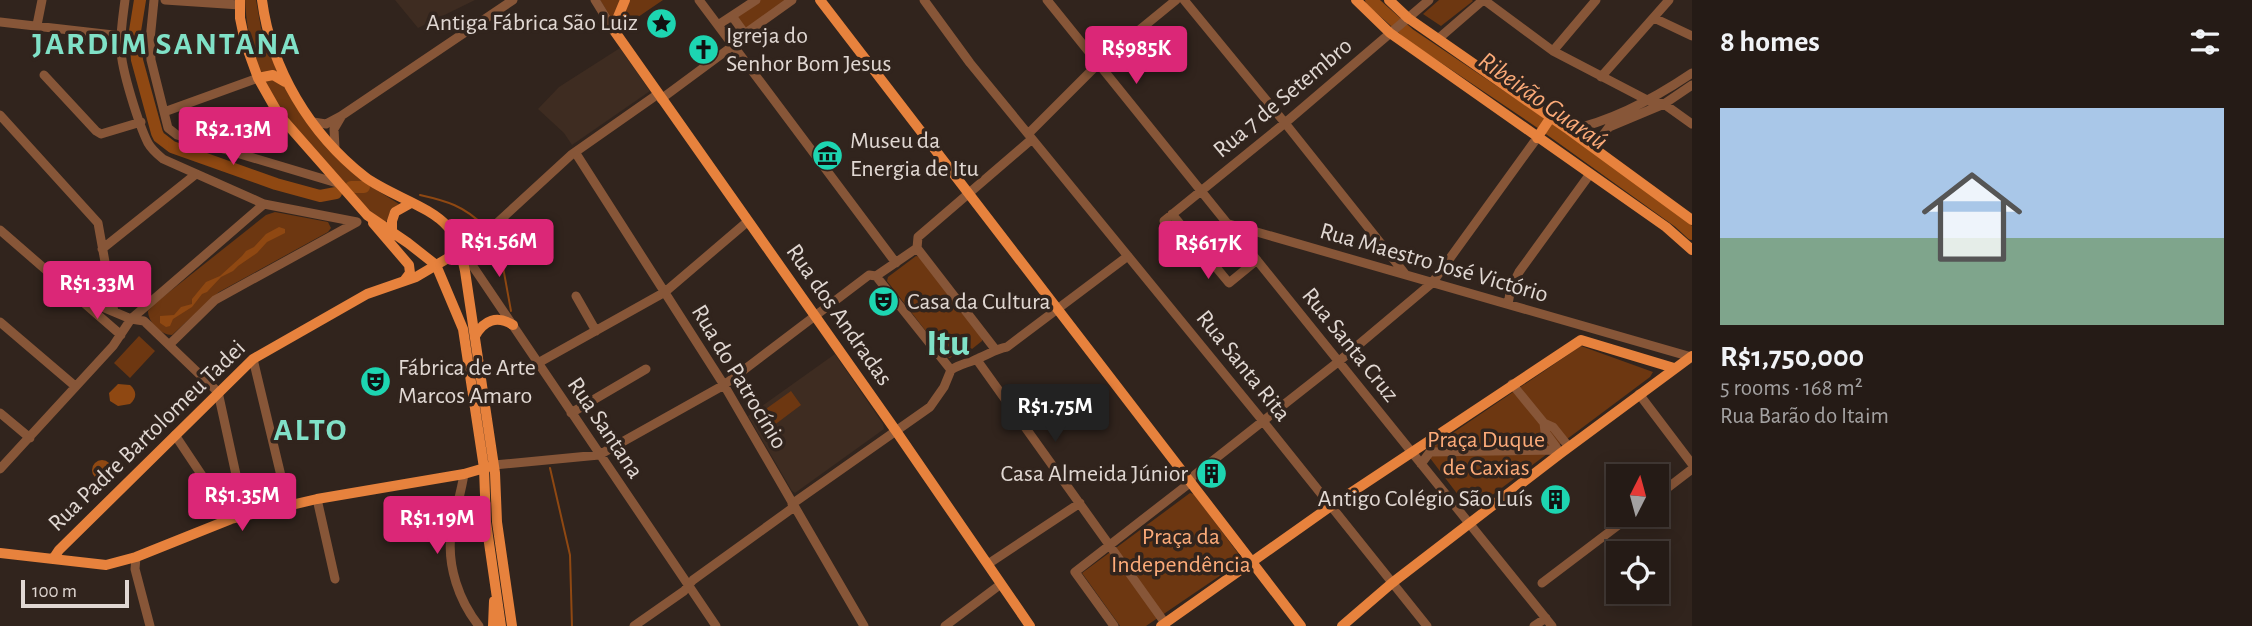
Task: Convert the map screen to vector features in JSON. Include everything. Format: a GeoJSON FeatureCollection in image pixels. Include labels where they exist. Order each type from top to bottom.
{"type":"FeatureCollection","features":[{"type":"Feature","properties":{"kind":"main road"},"geometry":{"type":"LineString","coordinates":[[262,0],[272,45],[288,83],[313,122],[335,148],[378,186],[434,215],[449,228],[466,236],[485,234]]}},
{"type":"Feature","properties":{"kind":"main road"},"geometry":{"type":"LineString","coordinates":[[613,29],[625,0]]}},
{"type":"Feature","properties":{"kind":"main road"},"geometry":{"type":"LineString","coordinates":[[820,0],[1301,626]]}},
{"type":"Feature","properties":{"kind":"main road"},"geometry":{"type":"LineString","coordinates":[[1356,0],[1392,32],[1692,220]]}},
{"type":"Feature","properties":{"kind":"main road"},"geometry":{"type":"LineString","coordinates":[[1389,0],[1405,20],[1438,39],[1544,127],[1569,130],[1598,162],[1692,250]]}},
{"type":"Feature","properties":{"kind":"main road"},"geometry":{"type":"LineString","coordinates":[[239,2],[244,42],[258,78],[279,115],[410,265],[410,272],[404,281]]}},
{"type":"Feature","properties":{"kind":"main road","name":"Rua dos Andradas"},"geometry":{"type":"LineString","coordinates":[[613,29],[1030,626]]}},
{"type":"Feature","properties":{"kind":"main road"},"geometry":{"type":"LineString","coordinates":[[258,78],[273,75],[288,83]]}},
{"type":"Feature","properties":{"kind":"main road"},"geometry":{"type":"LineString","coordinates":[[393,246],[391,231],[396,212],[411,203]]}},
{"type":"Feature","properties":{"kind":"main road"},"geometry":{"type":"LineString","coordinates":[[367,215],[436,265],[465,336],[489,466],[486,522],[501,626]]}},
{"type":"Feature","properties":{"kind":"main road"},"geometry":{"type":"LineString","coordinates":[[449,228],[460,251],[475,336],[489,466],[512,626]]}},
{"type":"Feature","properties":{"kind":"main road","name":"Rua Padre Bartolomeu Tadei"},"geometry":{"type":"LineString","coordinates":[[53,559],[59,550],[253,359],[367,294],[404,281],[460,251]]}},
{"type":"Feature","properties":{"kind":"main road"},"geometry":{"type":"LineString","coordinates":[[475,336],[482,326],[490,321],[504,320],[513,325]]}},
{"type":"Feature","properties":{"kind":"main road"},"geometry":{"type":"LineString","coordinates":[[1163,624],[1331,506],[1581,340],[1674,368]]}},
{"type":"Feature","properties":{"kind":"main road"},"geometry":{"type":"LineString","coordinates":[[1342,626],[1392,583],[1563,450],[1692,357]]}},
{"type":"Feature","properties":{"kind":"main road"},"geometry":{"type":"LineString","coordinates":[[0,553],[106,565],[136,557],[231,519],[317,499],[464,474],[489,466]]}},
{"type":"Feature","properties":{"kind":"main road"},"geometry":{"type":"LineString","coordinates":[[493,626],[496,592]]}},
{"type":"Feature","properties":{"kind":"street"},"geometry":{"type":"LineString","coordinates":[[37,25],[43,0]]}},
{"type":"Feature","properties":{"kind":"street"},"geometry":{"type":"LineString","coordinates":[[125,0],[123,65],[149,145],[154,152],[163,159],[264,205],[357,222]]}},
{"type":"Feature","properties":{"kind":"street"},"geometry":{"type":"LineString","coordinates":[[154,0],[150,49],[168,128],[177,135],[337,183]]}},
{"type":"Feature","properties":{"kind":"street"},"geometry":{"type":"LineString","coordinates":[[164,0],[239,2]]}},
{"type":"Feature","properties":{"kind":"street"},"geometry":{"type":"LineString","coordinates":[[313,122],[326,124],[341,116],[513,0]]}},
{"type":"Feature","properties":{"kind":"street"},"geometry":{"type":"LineString","coordinates":[[595,0],[613,29]]}},
{"type":"Feature","properties":{"kind":"street"},"geometry":{"type":"LineString","coordinates":[[699,0],[896,263]]}},
{"type":"Feature","properties":{"kind":"street"},"geometry":{"type":"LineString","coordinates":[[718,25],[756,0]]}},
{"type":"Feature","properties":{"kind":"street","name":"Rua Padre Bartolomeu Tadei"},"geometry":{"type":"LineString","coordinates":[[460,251],[485,234],[575,152],[659,97],[792,0]]}},
{"type":"Feature","properties":{"kind":"street","name":"Rua Santa Rita"},"geometry":{"type":"LineString","coordinates":[[923,0],[970,63],[1427,626]]}},
{"type":"Feature","properties":{"kind":"street","name":"Rua Santa Cruz"},"geometry":{"type":"LineString","coordinates":[[1048,0],[1411,452]]}},
{"type":"Feature","properties":{"kind":"street"},"geometry":{"type":"LineString","coordinates":[[995,349],[917,248],[918,237],[969,195],[1030,137],[1099,63],[1176,0]]}},
{"type":"Feature","properties":{"kind":"street"},"geometry":{"type":"LineString","coordinates":[[1184,0],[1406,275]]}},
{"type":"Feature","properties":{"kind":"street","name":"Rua 7 de Setembro"},"geometry":{"type":"LineString","coordinates":[[1257,260],[1229,283],[1168,218],[1429,0]]}},
{"type":"Feature","properties":{"kind":"street"},"geometry":{"type":"LineString","coordinates":[[1438,39],[1484,0],[1553,51],[1648,101],[1664,104],[1692,124]]}},
{"type":"Feature","properties":{"kind":"street"},"geometry":{"type":"LineString","coordinates":[[1553,51],[1596,0]]}},
{"type":"Feature","properties":{"kind":"street"},"geometry":{"type":"LineString","coordinates":[[1601,77],[1670,0]]}},
{"type":"Feature","properties":{"kind":"street"},"geometry":{"type":"LineString","coordinates":[[732,16],[745,34]]}},
{"type":"Feature","properties":{"kind":"street"},"geometry":{"type":"LineString","coordinates":[[1654,18],[1692,36]]}},
{"type":"Feature","properties":{"kind":"street"},"geometry":{"type":"LineString","coordinates":[[0,22],[122,36]]}},
{"type":"Feature","properties":{"kind":"street"},"geometry":{"type":"LineString","coordinates":[[1569,130],[1589,125],[1648,101],[1692,73]]}},
{"type":"Feature","properties":{"kind":"street"},"geometry":{"type":"LineString","coordinates":[[44,75],[96,131],[102,134],[141,122]]}},
{"type":"Feature","properties":{"kind":"street"},"geometry":{"type":"LineString","coordinates":[[164,112],[258,78]]}},
{"type":"Feature","properties":{"kind":"street"},"geometry":{"type":"LineString","coordinates":[[1508,304],[1511,288],[1519,272],[1598,162],[1600,139],[1609,127],[1664,104],[1692,85]]}},
{"type":"Feature","properties":{"kind":"street"},"geometry":{"type":"LineString","coordinates":[[0,115],[98,223],[114,312]]}},
{"type":"Feature","properties":{"kind":"street"},"geometry":{"type":"LineString","coordinates":[[335,148],[334,129],[341,116]]}},
{"type":"Feature","properties":{"kind":"street"},"geometry":{"type":"LineString","coordinates":[[1114,626],[1075,572],[1191,482],[1192,477],[1338,362],[1432,283],[1544,127]]}},
{"type":"Feature","properties":{"kind":"street","name":"Rua do Patrocínio"},"geometry":{"type":"LineString","coordinates":[[575,152],[724,385],[863,626]]}},
{"type":"Feature","properties":{"kind":"street"},"geometry":{"type":"LineString","coordinates":[[102,249],[196,174]]}},
{"type":"Feature","properties":{"kind":"street"},"geometry":{"type":"LineString","coordinates":[[0,469],[121,335],[131,319],[264,205]]}},
{"type":"Feature","properties":{"kind":"street"},"geometry":{"type":"LineString","coordinates":[[169,345],[215,300],[367,215]]}},
{"type":"Feature","properties":{"kind":"street"},"geometry":{"type":"LineString","coordinates":[[538,363],[665,292],[747,222]]}},
{"type":"Feature","properties":{"kind":"street","name":"Rua Maestro José Victório"},"geometry":{"type":"LineString","coordinates":[[1228,224],[1589,327]]}},
{"type":"Feature","properties":{"kind":"street"},"geometry":{"type":"LineString","coordinates":[[0,230],[74,295],[96,309],[121,335]]}},
{"type":"Feature","properties":{"kind":"street"},"geometry":{"type":"LineString","coordinates":[[489,466],[599,455],[724,385],[816,318],[869,275],[876,276],[917,248]]}},
{"type":"Feature","properties":{"kind":"street","name":"Rua Santana"},"geometry":{"type":"LineString","coordinates":[[460,251],[716,626]]}},
{"type":"Feature","properties":{"kind":"street"},"geometry":{"type":"LineString","coordinates":[[634,626],[793,505],[930,407],[944,387],[951,370],[977,360],[995,349],[1007,347],[1128,256]]}},
{"type":"Feature","properties":{"kind":"street"},"geometry":{"type":"LineString","coordinates":[[876,276],[951,370]]}},
{"type":"Feature","properties":{"kind":"street"},"geometry":{"type":"LineString","coordinates":[[96,309],[109,287]]}},
{"type":"Feature","properties":{"kind":"street"},"geometry":{"type":"LineString","coordinates":[[576,296],[596,331]]}},
{"type":"Feature","properties":{"kind":"street"},"geometry":{"type":"LineString","coordinates":[[96,309],[144,321],[218,392],[245,516]]}},
{"type":"Feature","properties":{"kind":"street"},"geometry":{"type":"LineString","coordinates":[[0,322],[75,386]]}},
{"type":"Feature","properties":{"kind":"street"},"geometry":{"type":"LineString","coordinates":[[1581,340],[1589,327],[1692,357]]}},
{"type":"Feature","properties":{"kind":"street"},"geometry":{"type":"LineString","coordinates":[[253,359],[288,506]]}},
{"type":"Feature","properties":{"kind":"street"},"geometry":{"type":"LineString","coordinates":[[977,360],[1110,545],[1163,624]]}},
{"type":"Feature","properties":{"kind":"street"},"geometry":{"type":"LineString","coordinates":[[571,413],[646,369]]}},
{"type":"Feature","properties":{"kind":"street"},"geometry":{"type":"LineString","coordinates":[[1421,464],[1430,452],[1563,450],[1553,427],[1544,423],[1513,384]]}},
{"type":"Feature","properties":{"kind":"street"},"geometry":{"type":"LineString","coordinates":[[1639,394],[1692,467],[1670,485]]}},
{"type":"Feature","properties":{"kind":"street"},"geometry":{"type":"LineString","coordinates":[[0,413],[30,438]]}},
{"type":"Feature","properties":{"kind":"street"},"geometry":{"type":"LineString","coordinates":[[175,435],[231,519]]}},
{"type":"Feature","properties":{"kind":"street"},"geometry":{"type":"LineString","coordinates":[[1411,452],[1552,626]]}},
{"type":"Feature","properties":{"kind":"street"},"geometry":{"type":"LineString","coordinates":[[464,474],[450,535],[451,550],[462,602],[478,626]]}},
{"type":"Feature","properties":{"kind":"street"},"geometry":{"type":"LineString","coordinates":[[317,499],[335,579]]}},
{"type":"Feature","properties":{"kind":"street"},"geometry":{"type":"LineString","coordinates":[[988,565],[1080,503]]}},
{"type":"Feature","properties":{"kind":"street"},"geometry":{"type":"LineString","coordinates":[[1542,583],[1616,527]]}},
{"type":"Feature","properties":{"kind":"street"},"geometry":{"type":"LineString","coordinates":[[136,557],[135,569],[150,626]]}},
{"type":"Feature","properties":{"kind":"street"},"geometry":{"type":"LineString","coordinates":[[945,626],[1001,584]]}},
{"type":"Feature","properties":{"kind":"street"},"geometry":{"type":"LineString","coordinates":[[1534,626],[1546,618]]}},
{"type":"Feature","properties":{"kind":"shaded area"},"geometry":{"type":"Polygon","coordinates":[[[395,0],[475,0],[418,28],[395,0]]]}},
{"type":"Feature","properties":{"kind":"shaded area"},"geometry":{"type":"Polygon","coordinates":[[[620,48],[650,91],[572,145],[564,133],[538,109],[559,87],[620,48]]]}},
{"type":"Feature","properties":{"kind":"shaded area"},"geometry":{"type":"Polygon","coordinates":[[[279,227],[285,229],[285,233],[267,242],[257,253],[221,277],[192,307],[173,319],[170,326],[166,327],[160,323],[160,316],[174,315],[181,307],[192,304],[192,299],[206,282],[220,276],[266,234],[279,227]]]}},
{"type":"Feature","properties":{"kind":"shaded area"},"geometry":{"type":"Polygon","coordinates":[[[835,354],[884,429],[795,493],[748,416],[835,354]]]}},
{"type":"Feature","properties":{"kind":"shaded area"},"geometry":{"type":"Polygon","coordinates":[[[118,384],[130,385],[134,390],[135,397],[130,404],[118,406],[110,401],[109,393],[118,384]]]}},
{"type":"Feature","properties":{"kind":"shaded area"},"geometry":{"type":"Polygon","coordinates":[[[102,460],[109,463],[112,470],[109,477],[102,480],[95,477],[92,470],[95,463],[102,460]]]}},
{"type":"Feature","properties":{"kind":"green space"},"geometry":{"type":"Polygon","coordinates":[[[245,0],[256,0],[261,28],[277,69],[362,181],[399,204],[391,209],[386,223],[351,192],[279,111],[263,81],[252,50],[245,0]]]}},
{"type":"Feature","properties":{"kind":"green space"},"geometry":{"type":"Polygon","coordinates":[[[600,0],[663,0],[619,30],[600,0]]]}},
{"type":"Feature","properties":{"kind":"green space"},"geometry":{"type":"Polygon","coordinates":[[[760,0],[787,0],[745,29],[737,17],[760,0]]]}},
{"type":"Feature","properties":{"kind":"green space"},"geometry":{"type":"Polygon","coordinates":[[[1439,0],[1473,1],[1441,26],[1423,14],[1439,0]]]}},
{"type":"Feature","properties":{"kind":"green space"},"geometry":{"type":"Polygon","coordinates":[[[275,212],[328,222],[331,228],[219,292],[172,335],[156,327],[148,311],[154,304],[266,215],[275,212]]]}},
{"type":"Feature","properties":{"kind":"green space"},"geometry":{"type":"Polygon","coordinates":[[[916,256],[921,257],[982,338],[972,349],[964,347],[950,358],[946,357],[887,281],[888,277],[916,256]]]}},
{"type":"Feature","properties":{"kind":"green space"},"geometry":{"type":"Polygon","coordinates":[[[139,336],[155,351],[130,378],[114,363],[139,336]]]}},
{"type":"Feature","properties":{"kind":"green space","name":"Praça Duque de Caxias"},"geometry":{"type":"Polygon","coordinates":[[[1581,346],[1653,372],[1650,377],[1475,508],[1468,508],[1430,458],[1430,452],[1435,445],[1581,346]]]}},
{"type":"Feature","properties":{"kind":"green space"},"geometry":{"type":"Polygon","coordinates":[[[791,391],[801,405],[773,426],[763,411],[791,391]]]}},
{"type":"Feature","properties":{"kind":"green space","name":"Praça da Independência"},"geometry":{"type":"Polygon","coordinates":[[[1190,493],[1194,494],[1243,560],[1146,626],[1120,626],[1082,573],[1190,493]]]}},
{"type":"Feature","properties":{"kind":"waterway"},"geometry":{"type":"LineString","coordinates":[[140,0],[135,31],[137,60],[159,137],[172,147],[276,184],[320,196],[336,193]]}},
{"type":"Feature","properties":{"kind":"waterway","name":"Ribeirão Guaraú"},"geometry":{"type":"LineString","coordinates":[[1371,0],[1409,34],[1541,123],[1692,234]]}},
{"type":"Feature","properties":{"kind":"waterway"},"geometry":{"type":"LineString","coordinates":[[351,187],[364,187]]}},
{"type":"Feature","properties":{"kind":"waterway"},"geometry":{"type":"LineString","coordinates":[[420,195],[455,205],[484,226]]}},
{"type":"Feature","properties":{"kind":"waterway"},"geometry":{"type":"LineString","coordinates":[[494,236],[499,245],[511,311]]}},
{"type":"Feature","properties":{"kind":"waterway"},"geometry":{"type":"LineString","coordinates":[[550,468],[570,555],[572,626]]}},
{"type":"Feature","properties":{"kind":"place","name":"Antiga Fábrica São Luiz"},"geometry":{"type":"Point","coordinates":[661,23]}},
{"type":"Feature","properties":{"kind":"place","name":"Igreja do Senhor Bom Jesus"},"geometry":{"type":"Point","coordinates":[703,50]}},
{"type":"Feature","properties":{"kind":"place","name":"Museu da Energia de Itu"},"geometry":{"type":"Point","coordinates":[827,155]}},
{"type":"Feature","properties":{"kind":"place","name":"Casa da Cultura"},"geometry":{"type":"Point","coordinates":[884,302]}},
{"type":"Feature","properties":{"kind":"place","name":"Fábrica de Arte Marcos Amaro"},"geometry":{"type":"Point","coordinates":[375,382]}},
{"type":"Feature","properties":{"kind":"place","name":"Casa Almeida Júnior"},"geometry":{"type":"Point","coordinates":[1211,474]}},
{"type":"Feature","properties":{"kind":"place","name":"Antigo Colégio São Luís"},"geometry":{"type":"Point","coordinates":[1556,499]}},
{"type":"Feature","properties":{"kind":"district","name":"JARDIM SANTANA"},"geometry":{"type":"Point","coordinates":[167,44]}},
{"type":"Feature","properties":{"kind":"district","name":"Itu"},"geometry":{"type":"Point","coordinates":[948,344]}},
{"type":"Feature","properties":{"kind":"district","name":"ALTO"},"geometry":{"type":"Point","coordinates":[311,430]}}]}
